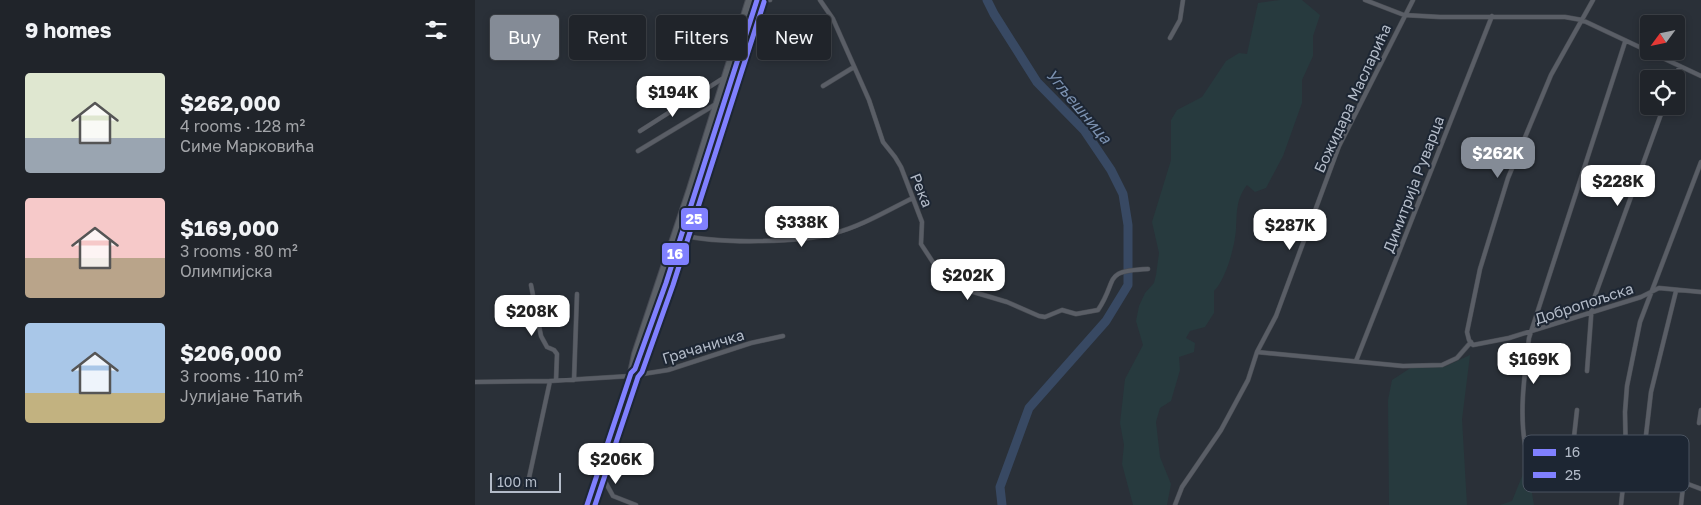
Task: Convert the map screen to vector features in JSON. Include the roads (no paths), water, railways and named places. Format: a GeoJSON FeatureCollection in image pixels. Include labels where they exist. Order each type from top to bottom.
{"type":"FeatureCollection","features":[{"type":"Feature","properties":{"kind":"main road"},"geometry":{"type":"LineString","coordinates":[[587,505],[631,375],[635,354],[749,0]]}},
{"type":"Feature","properties":{"kind":"main road"},"geometry":{"type":"LineString","coordinates":[[631,375],[635,369],[682,235],[757,0]]}},
{"type":"Feature","properties":{"kind":"street","name":"Река"},"geometry":{"type":"LineString","coordinates":[[820,0],[833,19],[873,109],[883,142],[898,162],[923,222],[921,244],[940,272],[960,288],[1007,302],[1045,317],[1062,310],[1075,314],[1098,310],[1104,302],[1111,281],[1117,274],[1123,270],[1148,268]]}},
{"type":"Feature","properties":{"kind":"street"},"geometry":{"type":"LineString","coordinates":[[1170,38],[1181,15],[1183,0]]}},
{"type":"Feature","properties":{"kind":"street"},"geometry":{"type":"LineString","coordinates":[[1365,0],[1404,15],[1440,17],[1565,16],[1582,20],[1625,42],[1701,76]]}},
{"type":"Feature","properties":{"kind":"street","name":"Божидара Масларића"},"geometry":{"type":"LineString","coordinates":[[1175,505],[1182,487],[1221,430],[1244,388],[1257,352],[1276,316],[1339,146],[1413,0]]}},
{"type":"Feature","properties":{"kind":"street"},"geometry":{"type":"LineString","coordinates":[[1257,352],[1403,366],[1442,366],[1457,358],[1472,344],[1467,332],[1480,269],[1508,178],[1551,75],[1593,0]]}},
{"type":"Feature","properties":{"kind":"street","name":"Димитрија Руварца"},"geometry":{"type":"LineString","coordinates":[[1356,361],[1492,16]]}},
{"type":"Feature","properties":{"kind":"street"},"geometry":{"type":"LineString","coordinates":[[1523,435],[1524,387],[1531,332],[1577,184],[1625,42]]}},
{"type":"Feature","properties":{"kind":"street"},"geometry":{"type":"LineString","coordinates":[[1678,70],[1680,66]]}},
{"type":"Feature","properties":{"kind":"street"},"geometry":{"type":"LineString","coordinates":[[823,86],[854,67]]}},
{"type":"Feature","properties":{"kind":"street"},"geometry":{"type":"LineString","coordinates":[[640,131],[725,77]]}},
{"type":"Feature","properties":{"kind":"street"},"geometry":{"type":"LineString","coordinates":[[638,151],[716,104]]}},
{"type":"Feature","properties":{"kind":"street"},"geometry":{"type":"LineString","coordinates":[[1587,371],[1591,313],[1661,115]]}},
{"type":"Feature","properties":{"kind":"street"},"geometry":{"type":"LineString","coordinates":[[1625,435],[1627,386],[1640,322],[1699,174],[1701,162]]}},
{"type":"Feature","properties":{"kind":"street"},"geometry":{"type":"LineString","coordinates":[[682,235],[708,240],[790,240],[815,236],[850,228],[913,198]]}},
{"type":"Feature","properties":{"kind":"street"},"geometry":{"type":"LineString","coordinates":[[531,285],[541,336],[547,347],[554,350],[557,354],[556,381]]}},
{"type":"Feature","properties":{"kind":"street","name":"Добропољска"},"geometry":{"type":"LineString","coordinates":[[1472,344],[1531,332],[1641,298],[1659,288],[1701,292]]}},
{"type":"Feature","properties":{"kind":"street"},"geometry":{"type":"LineString","coordinates":[[1646,435],[1651,392],[1676,291]]}},
{"type":"Feature","properties":{"kind":"street"},"geometry":{"type":"LineString","coordinates":[[574,380],[577,294]]}},
{"type":"Feature","properties":{"kind":"street","name":"Грачаничка"},"geometry":{"type":"LineString","coordinates":[[475,382],[574,380],[668,370],[751,343],[783,336]]}},
{"type":"Feature","properties":{"kind":"street"},"geometry":{"type":"LineString","coordinates":[[526,485],[550,381]]}},
{"type":"Feature","properties":{"kind":"street"},"geometry":{"type":"LineString","coordinates":[[1574,435],[1577,410]]}},
{"type":"Feature","properties":{"kind":"street"},"geometry":{"type":"LineString","coordinates":[[1699,423],[1701,410]]}},
{"type":"Feature","properties":{"kind":"street"},"geometry":{"type":"LineString","coordinates":[[597,472],[602,476],[613,496],[636,505]]}},
{"type":"Feature","properties":{"kind":"street"},"geometry":{"type":"LineString","coordinates":[[1689,484],[1701,489]]}},
{"type":"Feature","properties":{"kind":"street"},"geometry":{"type":"LineString","coordinates":[[1621,505],[1622,492]]}},
{"type":"Feature","properties":{"kind":"street"},"geometry":{"type":"LineString","coordinates":[[1681,505],[1682,492]]}},
{"type":"Feature","properties":{"kind":"waterway","name":"Угљешница"},"geometry":{"type":"LineString","coordinates":[[987,0],[1037,82],[1084,130],[1111,170],[1123,194],[1128,225],[1128,269]]}},
{"type":"Feature","properties":{"kind":"waterway","name":"Угљешница"},"geometry":{"type":"LineString","coordinates":[[1002,505],[1000,487],[1029,408],[1106,321],[1128,285],[1128,271]]}}]}
